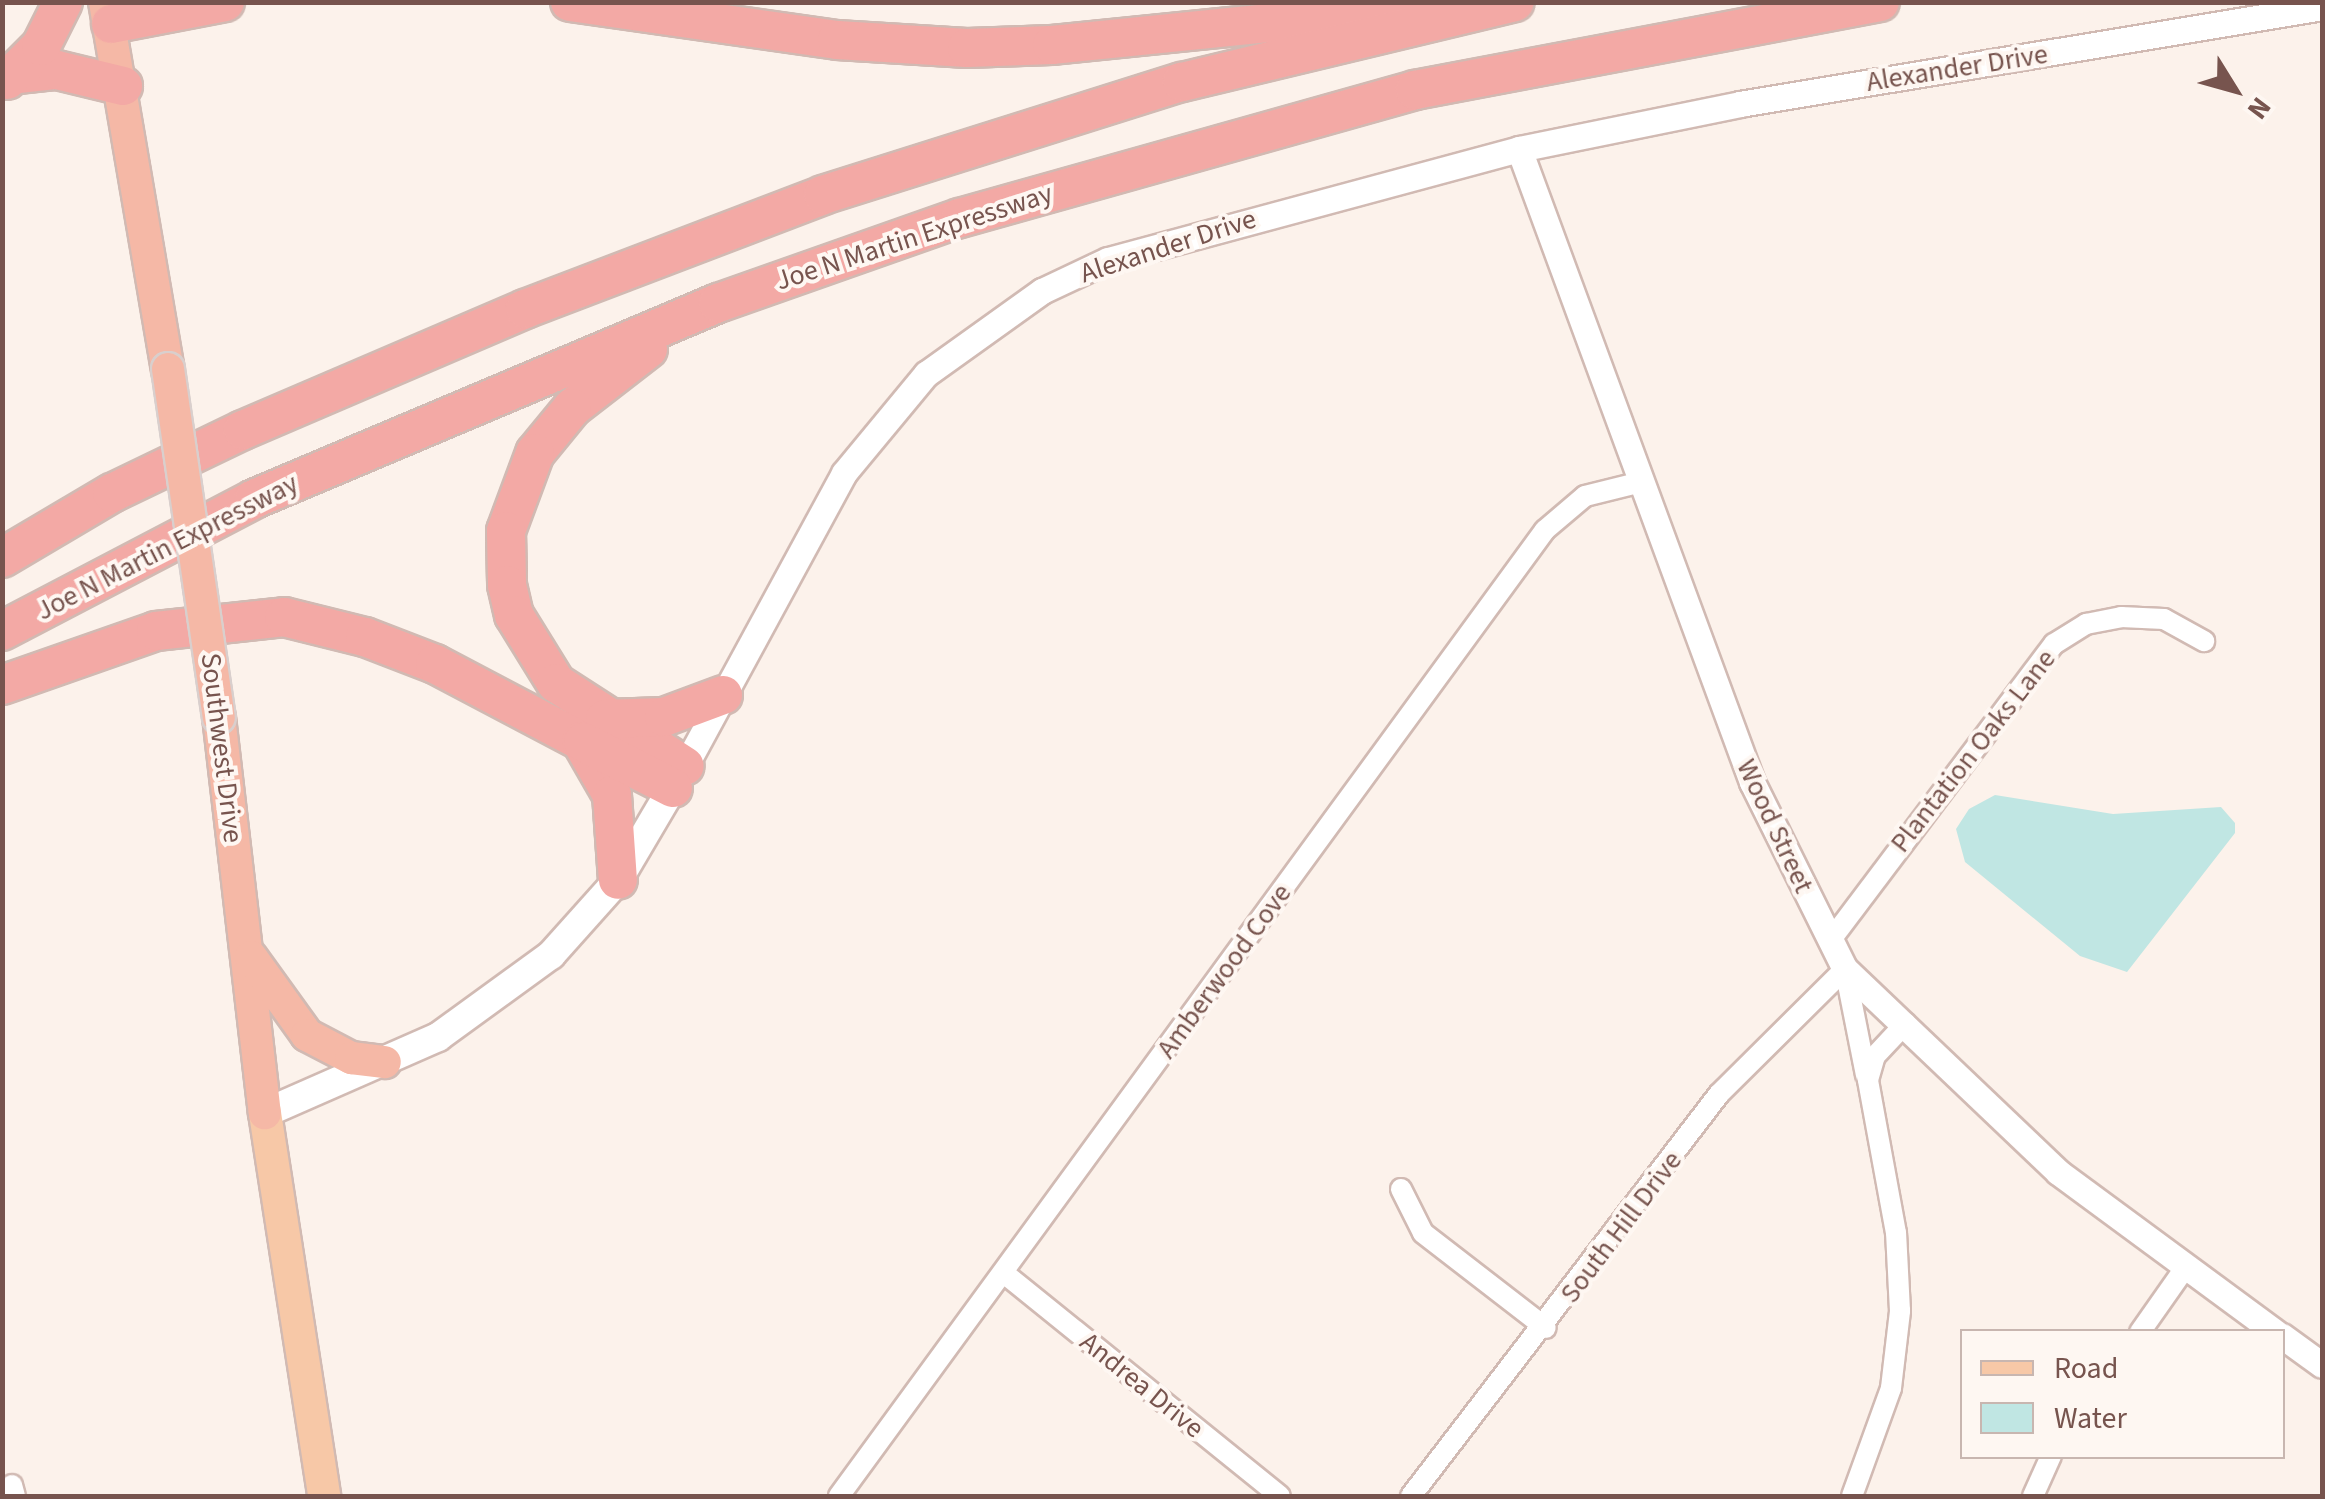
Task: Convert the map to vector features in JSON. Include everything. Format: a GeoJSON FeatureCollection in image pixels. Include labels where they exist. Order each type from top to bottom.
{"type":"FeatureCollection","features":[{"type":"Feature","properties":{"kind":"highway"},"geometry":{"type":"LineString","coordinates":[[10,78],[63,2]]}},
{"type":"Feature","properties":{"kind":"highway"},"geometry":{"type":"LineString","coordinates":[[108,13],[225,2]]}},
{"type":"Feature","properties":{"kind":"highway"},"geometry":{"type":"LineString","coordinates":[[570,2],[838,40],[967,48],[1052,45],[1478,2]]}},
{"type":"Feature","properties":{"kind":"highway"},"geometry":{"type":"LineString","coordinates":[[2,558],[112,494],[243,430],[526,308],[823,196],[1182,82],[1515,2]]}},
{"type":"Feature","properties":{"kind":"highway","name":"Joe N Martin Expressway"},"geometry":{"type":"LineString","coordinates":[[2,631],[254,499],[718,303],[960,218],[1415,90],[1880,2]]}},
{"type":"Feature","properties":{"kind":"highway","name":"Southwest Drive"},"geometry":{"type":"LineString","coordinates":[[108,13],[168,369],[219,716],[265,1112]]}},
{"type":"Feature","properties":{"kind":"highway"},"geometry":{"type":"LineString","coordinates":[[10,78],[57,70],[123,86]]}},
{"type":"Feature","properties":{"kind":"highway"},"geometry":{"type":"LineString","coordinates":[[618,880],[612,795],[593,730],[556,683],[514,615],[505,556],[514,496],[535,452],[572,408],[619,368],[718,303]]}},
{"type":"Feature","properties":{"kind":"highway"},"geometry":{"type":"LineString","coordinates":[[2,686],[128,636],[284,617],[366,637],[435,664],[593,730],[679,777]]}},
{"type":"Feature","properties":{"kind":"highway"},"geometry":{"type":"LineString","coordinates":[[593,730],[664,717],[724,695]]}},
{"type":"Feature","properties":{"kind":"highway"},"geometry":{"type":"LineString","coordinates":[[246,949],[283,1010],[308,1034],[351,1058],[385,1062]]}},
{"type":"Feature","properties":{"kind":"main road","name":"Alexander Drive"},"geometry":{"type":"LineString","coordinates":[[265,1112],[438,1037],[552,955],[618,880],[679,777]]}},
{"type":"Feature","properties":{"kind":"main road","name":"Southwest Drive"},"geometry":{"type":"LineString","coordinates":[[265,1112],[324,1496]]}},
{"type":"Feature","properties":{"kind":"street","name":"Alexander Drive"},"geometry":{"type":"LineString","coordinates":[[679,777],[844,474],[926,374],[986,327],[1108,260],[1520,149],[1740,104],[2322,7]]}},
{"type":"Feature","properties":{"kind":"street","name":"Wood Street"},"geometry":{"type":"LineString","coordinates":[[1520,149],[1637,482],[1752,782],[1846,969],[2058,1172],[2272,1329]]}},
{"type":"Feature","properties":{"kind":"street","name":"Amberwood Cove"},"geometry":{"type":"LineString","coordinates":[[839,1496],[1005,1274],[1545,530],[1586,496],[1637,482]]}},
{"type":"Feature","properties":{"kind":"street","name":"Plantation Oaks Lane"},"geometry":{"type":"LineString","coordinates":[[1830,940],[2054,644],[2086,624],[2121,617],[2164,619],[2204,640]]}},
{"type":"Feature","properties":{"kind":"street"},"geometry":{"type":"LineString","coordinates":[[1846,969],[1896,1233],[1900,1311],[1891,1388],[1852,1496]]}},
{"type":"Feature","properties":{"kind":"street","name":"South Hill Drive"},"geometry":{"type":"LineString","coordinates":[[1410,1496],[1546,1328],[1719,1094],[1846,969]]}},
{"type":"Feature","properties":{"kind":"street"},"geometry":{"type":"LineString","coordinates":[[1868,1080],[1875,1056],[1906,1023]]}},
{"type":"Feature","properties":{"kind":"street"},"geometry":{"type":"LineString","coordinates":[[1402,1189],[1423,1233],[1546,1328]]}},
{"type":"Feature","properties":{"kind":"street"},"geometry":{"type":"LineString","coordinates":[[2142,1329],[2185,1268]]}},
{"type":"Feature","properties":{"kind":"street","name":"Andrea Drive"},"geometry":{"type":"LineString","coordinates":[[1005,1274],[1280,1496]]}},
{"type":"Feature","properties":{"kind":"street"},"geometry":{"type":"LineString","coordinates":[[2285,1338],[2322,1364]]}},
{"type":"Feature","properties":{"kind":"street"},"geometry":{"type":"LineString","coordinates":[[2033,1496],[2050,1459]]}},
{"type":"Feature","properties":{"kind":"water"},"geometry":{"type":"Polygon","coordinates":[[[1995,795],[2113,814],[2221,807],[2235,823],[2235,833],[2127,972],[2080,956],[1965,862],[1956,829],[1969,809],[1995,795]]]}}]}
